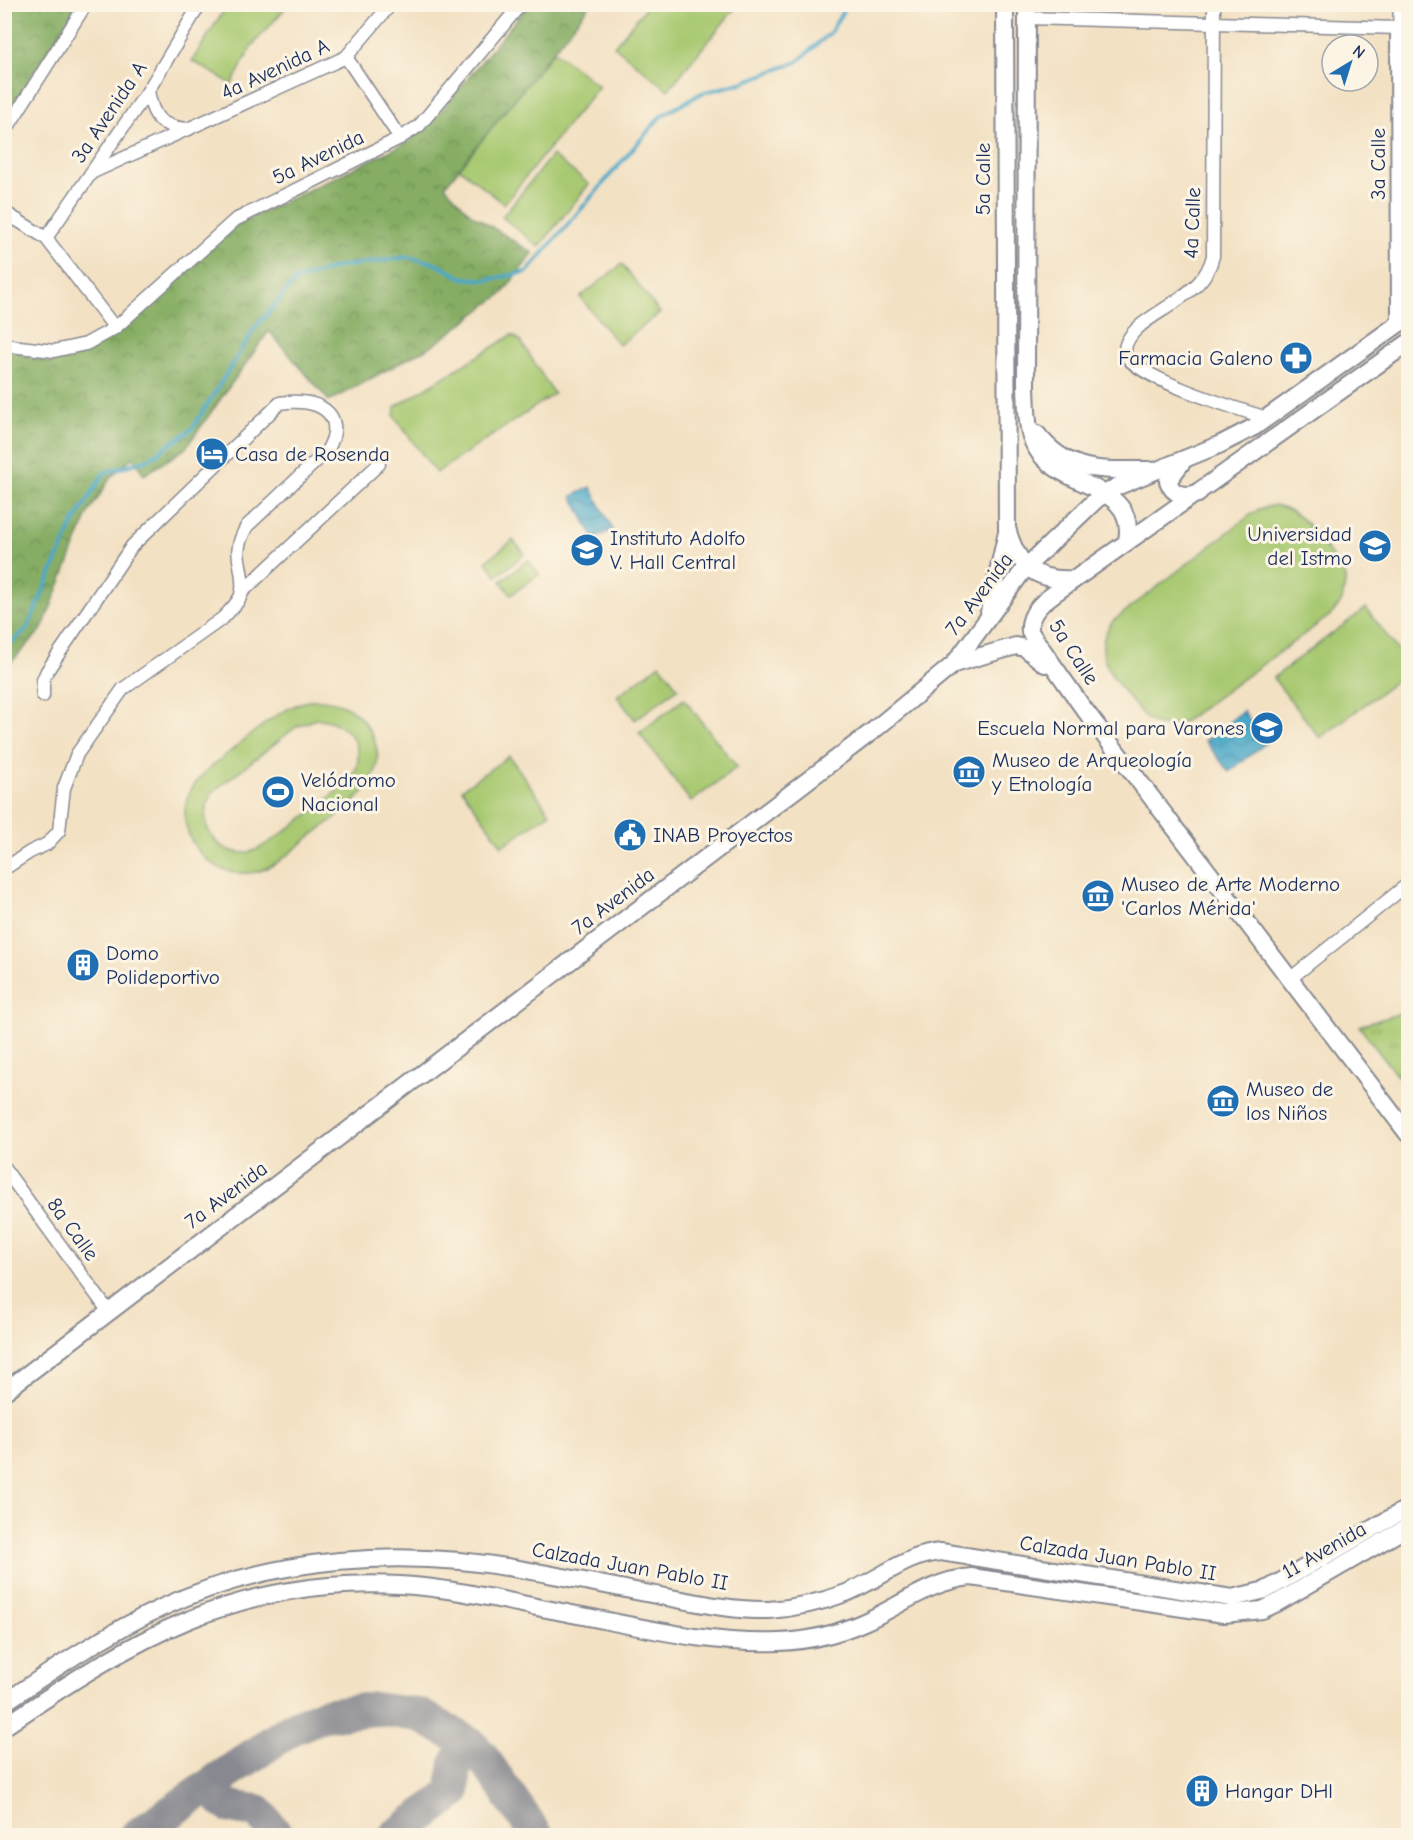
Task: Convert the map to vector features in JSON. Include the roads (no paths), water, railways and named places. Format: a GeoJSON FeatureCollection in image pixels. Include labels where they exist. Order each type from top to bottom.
{"type":"FeatureCollection","features":[{"type":"Feature","properties":{"kind":"main road","name":"5a Calle"},"geometry":{"type":"LineString","coordinates":[[1005,4],[1007,528],[1013,549],[1026,567]]}},
{"type":"Feature","properties":{"kind":"main road","name":"5a Calle"},"geometry":{"type":"LineString","coordinates":[[1027,11],[1026,387],[1029,424],[1033,444],[1047,463],[1064,475],[1105,493],[1119,502],[1126,514],[1129,528],[1127,541]]}},
{"type":"Feature","properties":{"kind":"main road","name":"3a Calle"},"geometry":{"type":"LineString","coordinates":[[1404,29],[1404,320]]}},
{"type":"Feature","properties":{"kind":"main road","name":"7a Avenida"},"geometry":{"type":"LineString","coordinates":[[4,1392],[874,730],[954,664],[1026,567],[1077,515],[1105,493],[1186,458],[1267,418],[1404,320]]}},
{"type":"Feature","properties":{"kind":"main road"},"geometry":{"type":"LineString","coordinates":[[1026,567],[1041,576],[1058,580],[1075,579],[1408,343]]}},
{"type":"Feature","properties":{"kind":"main road"},"geometry":{"type":"LineString","coordinates":[[1029,424],[1058,457],[1077,466],[1115,470],[1158,470]]}},
{"type":"Feature","properties":{"kind":"main road"},"geometry":{"type":"LineString","coordinates":[[1186,458],[1176,467],[1168,481],[1176,493],[1185,496],[1198,494]]}},
{"type":"Feature","properties":{"kind":"main road"},"geometry":{"type":"LineString","coordinates":[[985,623],[1007,528]]}},
{"type":"Feature","properties":{"kind":"main road","name":"5a Calle"},"geometry":{"type":"LineString","coordinates":[[1075,579],[1042,603],[1033,613],[1029,622],[1030,632],[1081,705],[1408,1134]]}},
{"type":"Feature","properties":{"kind":"main road"},"geometry":{"type":"LineString","coordinates":[[954,664],[992,651],[1016,646],[1025,648],[1040,658],[1081,705]]}},
{"type":"Feature","properties":{"kind":"main road","name":"11 Avenida"},"geometry":{"type":"LineString","coordinates":[[1266,1590],[1408,1508]]}},
{"type":"Feature","properties":{"kind":"main road","name":"11 Avenida"},"geometry":{"type":"LineString","coordinates":[[1262,1610],[1408,1527]]}},
{"type":"Feature","properties":{"kind":"main road","name":"Calzada Juan Pablo II"},"geometry":{"type":"LineString","coordinates":[[4,1703],[69,1658],[163,1607],[261,1574],[310,1565],[366,1559],[411,1558],[473,1562],[744,1609],[769,1610],[819,1601],[847,1593],[912,1558],[941,1552],[1213,1597],[1232,1598],[1266,1590]]}},
{"type":"Feature","properties":{"kind":"main road","name":"Calzada Juan Pablo II"},"geometry":{"type":"LineString","coordinates":[[4,1727],[119,1651],[172,1626],[222,1606],[259,1596],[326,1586],[400,1585],[436,1589],[670,1632],[747,1642],[811,1639],[841,1631],[864,1622],[943,1581],[971,1577],[1224,1614],[1262,1610]]}},
{"type":"Feature","properties":{"kind":"street"},"geometry":{"type":"LineString","coordinates":[[4,133],[86,4]]}},
{"type":"Feature","properties":{"kind":"street","name":"3a Avenida A"},"geometry":{"type":"LineString","coordinates":[[46,238],[148,92],[200,4]]}},
{"type":"Feature","properties":{"kind":"street","name":"4a Avenida A"},"geometry":{"type":"LineString","coordinates":[[91,173],[346,57],[391,4]]}},
{"type":"Feature","properties":{"kind":"street","name":"5a Avenida"},"geometry":{"type":"LineString","coordinates":[[4,342],[11,346],[54,351],[86,344],[115,328],[235,220],[420,126],[521,4]]}},
{"type":"Feature","properties":{"kind":"street","name":"4a Calle"},"geometry":{"type":"LineString","coordinates":[[1214,4],[1213,256],[1209,271],[1196,286],[1142,325],[1128,339],[1125,352],[1128,361],[1141,372],[1267,418]]}},
{"type":"Feature","properties":{"kind":"street","name":"3a Calle"},"geometry":{"type":"LineString","coordinates":[[1400,4],[1404,29]]}},
{"type":"Feature","properties":{"kind":"street"},"geometry":{"type":"LineString","coordinates":[[1027,11],[1404,29]]}},
{"type":"Feature","properties":{"kind":"street"},"geometry":{"type":"LineString","coordinates":[[346,57],[400,138]]}},
{"type":"Feature","properties":{"kind":"street"},"geometry":{"type":"LineString","coordinates":[[148,92],[151,107],[160,120],[170,127],[190,129]]}},
{"type":"Feature","properties":{"kind":"street"},"geometry":{"type":"LineString","coordinates":[[4,212],[46,238],[115,328]]}},
{"type":"Feature","properties":{"kind":"street"},"geometry":{"type":"LineString","coordinates":[[43,696],[43,680],[47,671],[132,546],[280,403],[301,400],[317,404],[330,415],[334,428],[333,440],[327,451],[247,526],[239,540],[237,554],[242,592]]}},
{"type":"Feature","properties":{"kind":"street"},"geometry":{"type":"LineString","coordinates":[[4,869],[47,844],[59,831],[64,788],[77,754],[123,689],[155,669],[223,618],[242,592],[379,464]]}},
{"type":"Feature","properties":{"kind":"street"},"geometry":{"type":"LineString","coordinates":[[1291,978],[1408,884]]}},
{"type":"Feature","properties":{"kind":"street","name":"8a Calle"},"geometry":{"type":"LineString","coordinates":[[4,1168],[109,1312]]}},
{"type":"Feature","properties":{"kind":"water"},"geometry":{"type":"Polygon","coordinates":[[[591,487],[613,530],[594,539],[572,496],[591,487]]]}},
{"type":"Feature","properties":{"kind":"water"},"geometry":{"type":"Polygon","coordinates":[[[1243,711],[1267,742],[1229,772],[1205,741],[1243,711]]]}},
{"type":"Feature","properties":{"kind":"waterway"},"geometry":{"type":"LineString","coordinates":[[4,649],[27,629],[72,526],[104,473],[149,459],[192,429],[255,328],[296,280],[338,267],[408,257],[434,263],[463,278],[487,280],[527,272],[661,116],[702,93],[741,83],[797,62],[830,33],[847,4]]}},
{"type":"Feature","properties":{"kind":"place","name":"Farmacia Galeno"},"geometry":{"type":"Point","coordinates":[1296,358]}},
{"type":"Feature","properties":{"kind":"place","name":"Casa de Rosenda"},"geometry":{"type":"Point","coordinates":[212,454]}},
{"type":"Feature","properties":{"kind":"place","name":"Universidad del Istmo"},"geometry":{"type":"Point","coordinates":[1375,546]}},
{"type":"Feature","properties":{"kind":"place","name":"Instituto Adolfo V. Hall Central"},"geometry":{"type":"Point","coordinates":[587,550]}},
{"type":"Feature","properties":{"kind":"place","name":"Escuela Normal para Varones"},"geometry":{"type":"Point","coordinates":[1267,728]}},
{"type":"Feature","properties":{"kind":"place","name":"Museo de Arqueología y Etnología"},"geometry":{"type":"Point","coordinates":[969,772]}},
{"type":"Feature","properties":{"kind":"place","name":"Velódromo Nacional"},"geometry":{"type":"Point","coordinates":[278,792]}},
{"type":"Feature","properties":{"kind":"place","name":"INAB Proyectos"},"geometry":{"type":"Point","coordinates":[630,835]}},
{"type":"Feature","properties":{"kind":"place","name":"Museo de Arte Moderno 'Carlos Mérida'"},"geometry":{"type":"Point","coordinates":[1098,896]}},
{"type":"Feature","properties":{"kind":"place","name":"Domo Polideportivo"},"geometry":{"type":"Point","coordinates":[83,965]}},
{"type":"Feature","properties":{"kind":"place","name":"Museo de los Niños"},"geometry":{"type":"Point","coordinates":[1223,1101]}},
{"type":"Feature","properties":{"kind":"place","name":"Hangar DHl"},"geometry":{"type":"Point","coordinates":[1202,1791]}}]}
